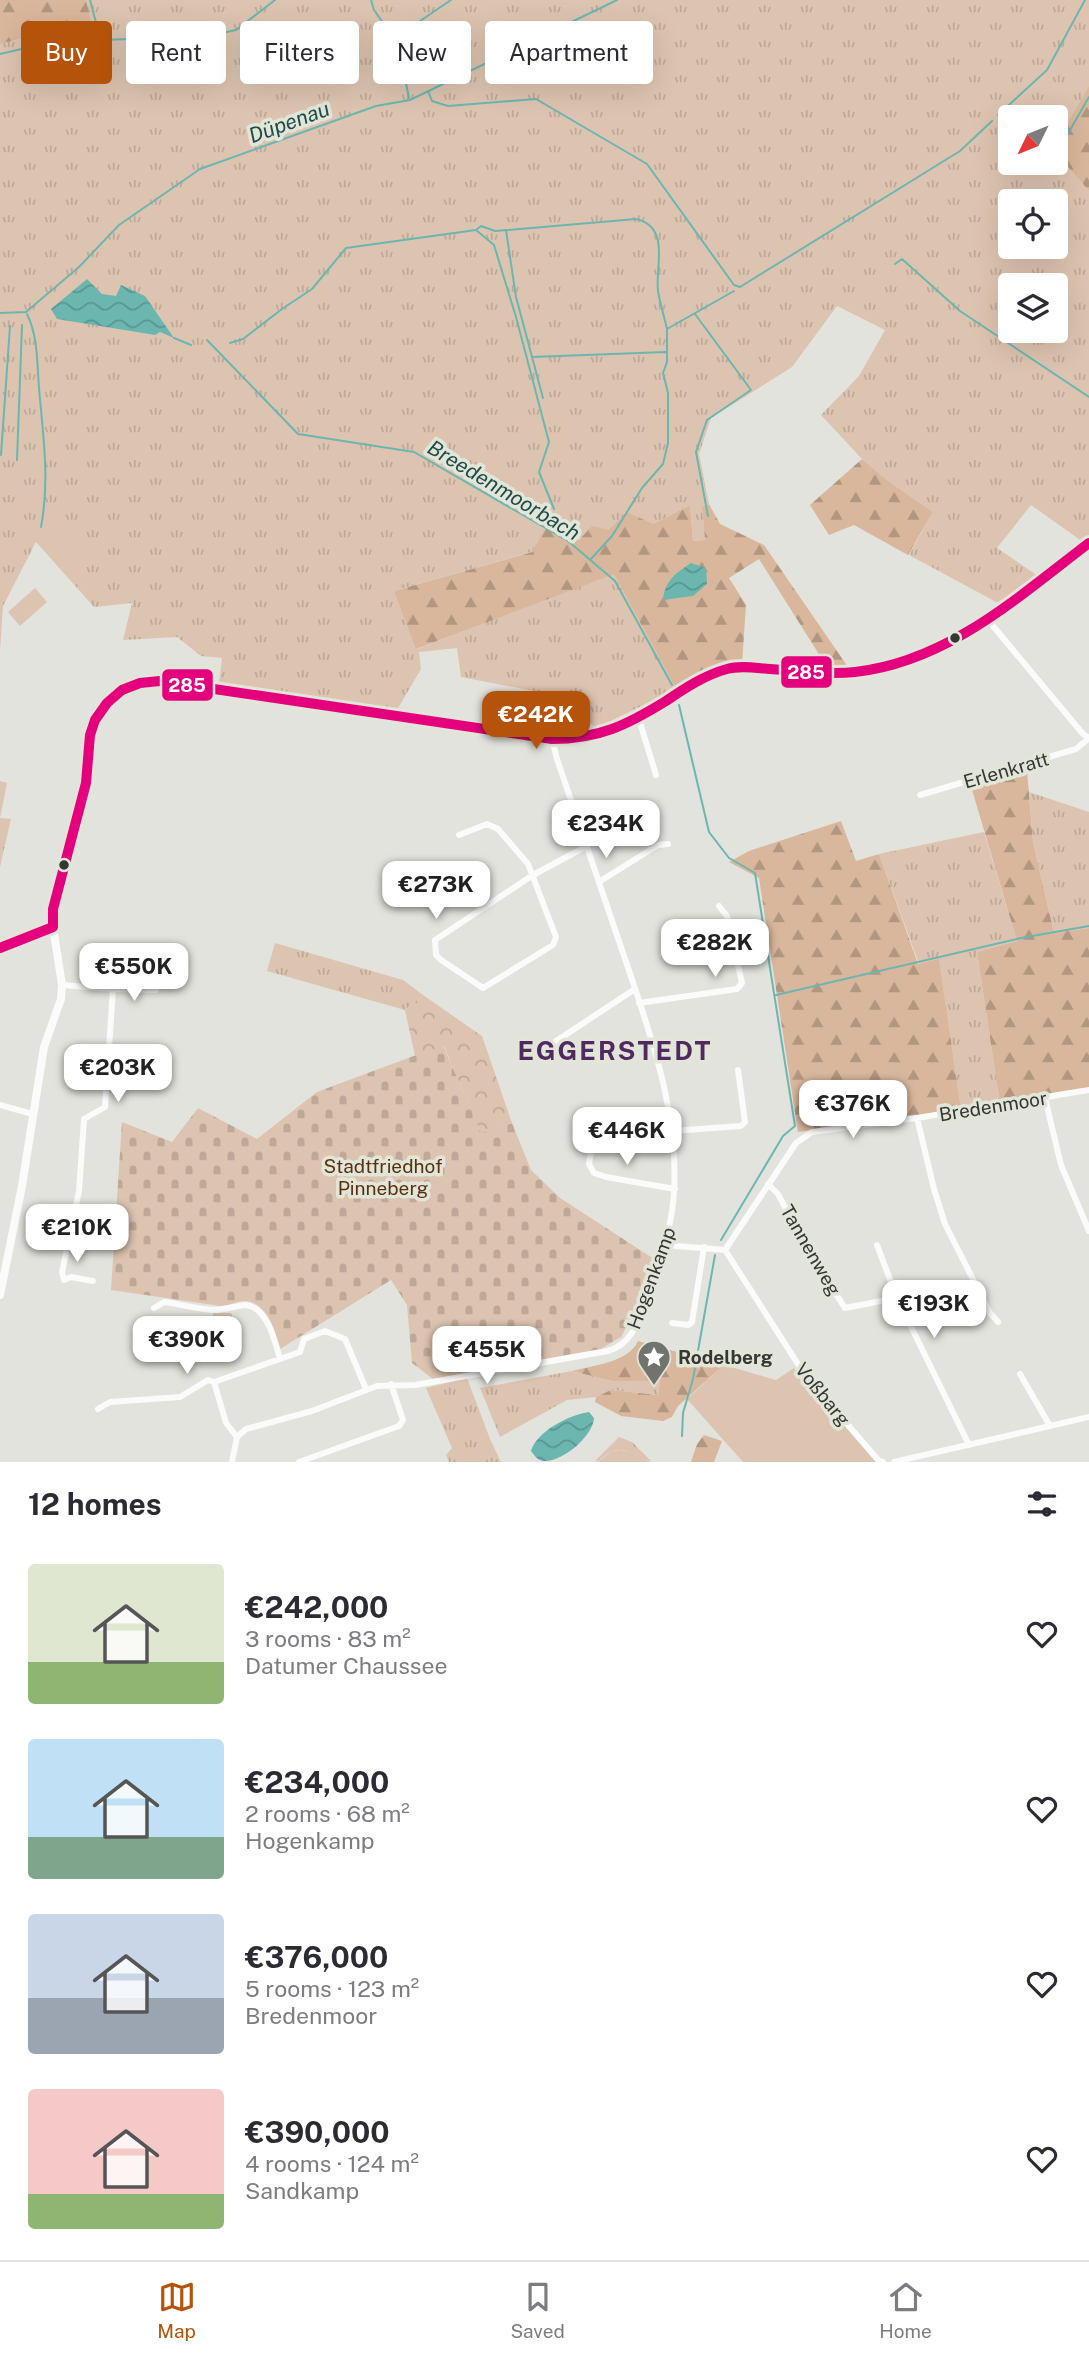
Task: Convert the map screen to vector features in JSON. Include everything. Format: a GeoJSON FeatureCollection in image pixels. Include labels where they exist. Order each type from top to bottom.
{"type":"FeatureCollection","features":[{"type":"Feature","properties":{"kind":"street"},"geometry":{"type":"LineString","coordinates":[[0,1295],[22,1186],[44,1047],[61,999],[62,985],[53,927],[53,909],[86,780],[91,731],[110,699],[132,684],[160,681],[242,691],[552,739],[597,735],[638,716],[707,676],[732,668],[834,673],[873,669],[923,654],[968,633],[988,620],[1089,542]]}},
{"type":"Feature","properties":{"kind":"street"},"geometry":{"type":"LineString","coordinates":[[988,620],[1089,738]]}},
{"type":"Feature","properties":{"kind":"street"},"geometry":{"type":"LineString","coordinates":[[638,716],[656,775]]}},
{"type":"Feature","properties":{"kind":"street","name":"Erlenkratt"},"geometry":{"type":"LineString","coordinates":[[920,795],[1076,749],[1089,738]]}},
{"type":"Feature","properties":{"kind":"street","name":"Hogenkamp"},"geometry":{"type":"LineString","coordinates":[[237,1437],[246,1429],[312,1411],[366,1390],[391,1384],[415,1385],[621,1347],[631,1335],[665,1245],[671,1220],[675,1189],[672,1131],[662,1077],[552,739]]}},
{"type":"Feature","properties":{"kind":"street"},"geometry":{"type":"LineString","coordinates":[[459,835],[480,826],[493,825],[528,864],[533,876],[556,937],[553,945],[483,988],[436,955],[435,940],[533,876],[586,846]]}},
{"type":"Feature","properties":{"kind":"street"},"geometry":{"type":"LineString","coordinates":[[599,882],[658,845],[668,844]]}},
{"type":"Feature","properties":{"kind":"street"},"geometry":{"type":"LineString","coordinates":[[639,1003],[737,989],[742,983],[727,916],[719,906]]}},
{"type":"Feature","properties":{"kind":"street"},"geometry":{"type":"LineString","coordinates":[[0,948],[53,927]]}},
{"type":"Feature","properties":{"kind":"street"},"geometry":{"type":"LineString","coordinates":[[62,985],[156,990]]}},
{"type":"Feature","properties":{"kind":"street"},"geometry":{"type":"LineString","coordinates":[[93,1281],[71,1277],[64,1280],[62,1272],[79,1191],[83,1119],[104,1107],[113,989]]}},
{"type":"Feature","properties":{"kind":"street"},"geometry":{"type":"LineString","coordinates":[[530,1053],[541,1051],[635,989]]}},
{"type":"Feature","properties":{"kind":"street"},"geometry":{"type":"LineString","coordinates":[[672,1131],[741,1126],[744,1122],[738,1070]]}},
{"type":"Feature","properties":{"kind":"street","name":"Bredenmoor"},"geometry":{"type":"LineString","coordinates":[[725,1250],[796,1143],[812,1132],[1089,1090]]}},
{"type":"Feature","properties":{"kind":"street"},"geometry":{"type":"LineString","coordinates":[[1045,1098],[1061,1165],[1089,1231]]}},
{"type":"Feature","properties":{"kind":"street"},"geometry":{"type":"LineString","coordinates":[[0,1105],[32,1114]]}},
{"type":"Feature","properties":{"kind":"street"},"geometry":{"type":"LineString","coordinates":[[917,1118],[945,1224],[990,1312],[998,1322]]}},
{"type":"Feature","properties":{"kind":"street"},"geometry":{"type":"LineString","coordinates":[[595,1134],[589,1164],[594,1173],[675,1189]]}},
{"type":"Feature","properties":{"kind":"street","name":"Tannenweg"},"geometry":{"type":"LineString","coordinates":[[768,1185],[778,1194],[810,1254],[845,1308],[897,1298]]}},
{"type":"Feature","properties":{"kind":"street"},"geometry":{"type":"LineString","coordinates":[[665,1245],[725,1250]]}},
{"type":"Feature","properties":{"kind":"street"},"geometry":{"type":"LineString","coordinates":[[877,1245],[897,1298],[969,1445]]}},
{"type":"Feature","properties":{"kind":"street"},"geometry":{"type":"LineString","coordinates":[[672,1323],[688,1325],[692,1322],[704,1247]]}},
{"type":"Feature","properties":{"kind":"street","name":"Voßbarg"},"geometry":{"type":"LineString","coordinates":[[725,1250],[805,1375],[879,1461],[883,1462]]}},
{"type":"Feature","properties":{"kind":"street"},"geometry":{"type":"LineString","coordinates":[[154,1308],[164,1302],[213,1310],[250,1306],[262,1316],[271,1330],[280,1359]]}},
{"type":"Feature","properties":{"kind":"street"},"geometry":{"type":"LineString","coordinates":[[98,1409],[110,1402],[180,1397],[188,1394],[203,1381],[215,1382],[300,1352],[304,1339],[324,1331],[345,1339],[366,1390]]}},
{"type":"Feature","properties":{"kind":"street"},"geometry":{"type":"LineString","coordinates":[[1020,1374],[1050,1426]]}},
{"type":"Feature","properties":{"kind":"street"},"geometry":{"type":"LineString","coordinates":[[215,1382],[226,1423],[237,1437],[232,1462]]}},
{"type":"Feature","properties":{"kind":"street"},"geometry":{"type":"LineString","coordinates":[[299,1462],[399,1426],[403,1420],[391,1384]]}},
{"type":"Feature","properties":{"kind":"street"},"geometry":{"type":"LineString","coordinates":[[894,1462],[1089,1417]]}},
{"type":"Feature","properties":{"kind":"green space"},"geometry":{"type":"Polygon","coordinates":[[[0,0],[86,0],[91,21],[21,21],[21,39],[0,44],[0,0]]]}},
{"type":"Feature","properties":{"kind":"green space"},"geometry":{"type":"Polygon","coordinates":[[[86,0],[1089,0],[1089,87],[1068,122],[1068,105],[998,105],[998,175],[1068,175],[1068,167],[1089,191],[1089,537],[1083,542],[1031,505],[997,548],[1038,576],[998,603],[909,555],[933,512],[862,459],[821,415],[859,376],[885,330],[837,306],[792,367],[711,418],[699,454],[709,504],[702,508],[705,540],[693,541],[690,505],[653,524],[608,530],[394,591],[417,649],[614,573],[676,689],[605,724],[595,728],[565,697],[461,677],[457,648],[419,652],[421,669],[397,710],[219,684],[222,658],[201,656],[177,637],[123,640],[132,603],[94,607],[36,542],[3,606],[0,651],[0,44],[21,39],[21,84],[112,84],[112,21],[91,21],[86,0]]]}},
{"type":"Feature","properties":{"kind":"green space"},"geometry":{"type":"Polygon","coordinates":[[[1089,86],[1089,191],[1068,167],[1068,122],[1089,86]]]}},
{"type":"Feature","properties":{"kind":"green space"},"geometry":{"type":"Polygon","coordinates":[[[862,459],[933,512],[908,555],[854,525],[829,535],[810,505],[862,459]]]}},
{"type":"Feature","properties":{"kind":"green space"},"geometry":{"type":"Polygon","coordinates":[[[709,504],[720,524],[764,545],[848,667],[827,667],[759,559],[729,578],[746,605],[742,664],[715,668],[676,689],[614,574],[416,649],[394,591],[532,552],[552,516],[579,540],[592,526],[609,530],[627,512],[653,524],[690,505],[693,541],[705,540],[702,507],[709,504]]]}},
{"type":"Feature","properties":{"kind":"green space"},"geometry":{"type":"Polygon","coordinates":[[[52,514],[87,538],[79,572],[73,577],[68,576],[43,547],[46,517],[52,514]]]}},
{"type":"Feature","properties":{"kind":"green space"},"geometry":{"type":"Polygon","coordinates":[[[35,588],[47,602],[20,626],[8,612],[35,588]]]}},
{"type":"Feature","properties":{"kind":"green space"},"geometry":{"type":"Polygon","coordinates":[[[1027,771],[1033,842],[1054,933],[1089,928],[1089,1088],[1000,1104],[977,952],[1017,941],[970,783],[1027,771]]]}},
{"type":"Feature","properties":{"kind":"green space"},"geometry":{"type":"Polygon","coordinates":[[[0,781],[7,783],[0,818],[0,781]]]}},
{"type":"Feature","properties":{"kind":"green space"},"geometry":{"type":"Polygon","coordinates":[[[1029,792],[1089,812],[1089,928],[1054,933],[1033,842],[1029,792]]]}},
{"type":"Feature","properties":{"kind":"green space"},"geometry":{"type":"Polygon","coordinates":[[[0,818],[11,819],[0,867],[0,818]]]}},
{"type":"Feature","properties":{"kind":"green space"},"geometry":{"type":"Polygon","coordinates":[[[841,821],[856,861],[879,854],[918,964],[939,959],[961,1109],[798,1132],[759,878],[729,862],[749,851],[841,821]]]}},
{"type":"Feature","properties":{"kind":"green space"},"geometry":{"type":"Polygon","coordinates":[[[984,832],[1017,941],[977,952],[1000,1104],[961,1109],[939,960],[919,964],[879,854],[984,832]]]}},
{"type":"Feature","properties":{"kind":"green space"},"geometry":{"type":"Polygon","coordinates":[[[275,943],[403,980],[423,995],[405,1010],[267,971],[275,943]]]}},
{"type":"Feature","properties":{"kind":"green space"},"geometry":{"type":"Polygon","coordinates":[[[423,995],[482,1036],[512,1123],[481,1133],[444,1046],[415,1056],[405,1010],[423,995]]]}},
{"type":"Feature","properties":{"kind":"green space","name":"Stadtfriedhof Pinneberg"},"geometry":{"type":"Polygon","coordinates":[[[443,1045],[481,1132],[512,1123],[531,1170],[560,1198],[654,1259],[621,1337],[601,1349],[433,1379],[412,1363],[407,1305],[391,1280],[280,1349],[269,1319],[259,1306],[252,1302],[241,1301],[221,1306],[111,1290],[122,1122],[172,1142],[198,1108],[257,1139],[317,1092],[443,1045]]]}},
{"type":"Feature","properties":{"kind":"green space"},"geometry":{"type":"Polygon","coordinates":[[[213,1313],[231,1313],[240,1345],[215,1352],[211,1343],[213,1313]]]}},
{"type":"Feature","properties":{"kind":"green space"},"geometry":{"type":"Polygon","coordinates":[[[638,1341],[724,1365],[678,1406],[672,1417],[663,1421],[621,1416],[595,1402],[596,1397],[611,1390],[658,1395],[660,1381],[612,1381],[572,1371],[618,1359],[638,1341]]]}},
{"type":"Feature","properties":{"kind":"green space"},"geometry":{"type":"Polygon","coordinates":[[[724,1365],[776,1380],[794,1368],[876,1462],[743,1462],[687,1399],[724,1365]]]}},
{"type":"Feature","properties":{"kind":"green space"},"geometry":{"type":"Polygon","coordinates":[[[572,1371],[612,1381],[660,1381],[658,1395],[612,1390],[596,1397],[567,1400],[500,1437],[480,1388],[572,1371]]]}},
{"type":"Feature","properties":{"kind":"green space"},"geometry":{"type":"Polygon","coordinates":[[[467,1378],[501,1462],[449,1462],[446,1455],[452,1448],[426,1388],[467,1378]]]}},
{"type":"Feature","properties":{"kind":"green space"},"geometry":{"type":"Polygon","coordinates":[[[704,1435],[722,1441],[714,1462],[691,1462],[697,1444],[704,1435]]]}},
{"type":"Feature","properties":{"kind":"green space"},"geometry":{"type":"Polygon","coordinates":[[[619,1437],[632,1442],[652,1462],[628,1451],[617,1450],[597,1462],[619,1437]]]}},
{"type":"Feature","properties":{"kind":"green space"},"geometry":{"type":"Polygon","coordinates":[[[612,1451],[635,1453],[650,1462],[598,1462],[612,1451]]]}},
{"type":"Feature","properties":{"kind":"water"},"geometry":{"type":"Polygon","coordinates":[[[87,279],[102,294],[116,296],[121,285],[145,296],[174,338],[160,332],[155,335],[57,319],[51,309],[87,279]]]}},
{"type":"Feature","properties":{"kind":"water"},"geometry":{"type":"Polygon","coordinates":[[[691,563],[706,568],[707,584],[693,596],[663,600],[669,582],[691,563]]]}},
{"type":"Feature","properties":{"kind":"water"},"geometry":{"type":"Polygon","coordinates":[[[589,1412],[594,1418],[592,1425],[583,1440],[568,1453],[544,1461],[531,1451],[540,1437],[555,1425],[589,1412]]]}},
{"type":"Feature","properties":{"kind":"waterway"},"geometry":{"type":"LineString","coordinates":[[90,0],[96,21]]}},
{"type":"Feature","properties":{"kind":"waterway"},"geometry":{"type":"LineString","coordinates":[[0,54],[51,42],[208,36],[236,30],[275,0]]}},
{"type":"Feature","properties":{"kind":"waterway"},"geometry":{"type":"LineString","coordinates":[[371,0],[374,10],[398,44],[409,98]]}},
{"type":"Feature","properties":{"kind":"waterway"},"geometry":{"type":"LineString","coordinates":[[420,21],[451,0]]}},
{"type":"Feature","properties":{"kind":"waterway","name":"Düpenau"},"geometry":{"type":"LineString","coordinates":[[0,313],[26,312],[79,267],[119,225],[200,169],[376,106],[410,100],[617,0]]}},
{"type":"Feature","properties":{"kind":"waterway"},"geometry":{"type":"LineString","coordinates":[[1009,105],[1047,70],[1085,0]]}},
{"type":"Feature","properties":{"kind":"waterway"},"geometry":{"type":"LineString","coordinates":[[428,91],[432,101],[448,106],[536,99],[647,164],[734,285],[740,287],[960,151],[992,121]]}},
{"type":"Feature","properties":{"kind":"waterway"},"geometry":{"type":"LineString","coordinates":[[1068,134],[1089,97]]}},
{"type":"Feature","properties":{"kind":"waterway"},"geometry":{"type":"LineString","coordinates":[[230,343],[243,339],[312,289],[346,248],[476,230],[481,226],[495,231],[636,219],[647,223],[658,239],[658,291],[667,329]]}},
{"type":"Feature","properties":{"kind":"waterway"},"geometry":{"type":"LineString","coordinates":[[476,230],[494,245],[516,317],[549,442],[539,472],[554,509]]}},
{"type":"Feature","properties":{"kind":"waterway"},"geometry":{"type":"LineString","coordinates":[[506,230],[516,297],[543,398]]}},
{"type":"Feature","properties":{"kind":"waterway"},"geometry":{"type":"LineString","coordinates":[[895,264],[902,259],[960,311],[1089,397]]}},
{"type":"Feature","properties":{"kind":"waterway"},"geometry":{"type":"LineString","coordinates":[[591,559],[612,536],[642,488],[663,464],[668,443],[668,393],[663,373],[667,362],[667,329],[734,291]]}},
{"type":"Feature","properties":{"kind":"waterway"},"geometry":{"type":"LineString","coordinates":[[27,314],[36,350],[44,440],[45,492],[41,527]]}},
{"type":"Feature","properties":{"kind":"waterway"},"geometry":{"type":"LineString","coordinates":[[695,314],[751,390],[707,420],[696,452],[708,516]]}},
{"type":"Feature","properties":{"kind":"waterway"},"geometry":{"type":"LineString","coordinates":[[17,460],[22,325]]}},
{"type":"Feature","properties":{"kind":"waterway"},"geometry":{"type":"LineString","coordinates":[[1,455],[10,326]]}},
{"type":"Feature","properties":{"kind":"waterway"},"geometry":{"type":"LineString","coordinates":[[174,338],[191,345]]}},
{"type":"Feature","properties":{"kind":"waterway","name":"Breedenmoorbach"},"geometry":{"type":"LineString","coordinates":[[207,340],[298,434],[414,452],[568,541],[615,581],[672,685]]}},
{"type":"Feature","properties":{"kind":"waterway"},"geometry":{"type":"LineString","coordinates":[[532,357],[666,352]]}},
{"type":"Feature","properties":{"kind":"waterway","name":"Breedenmoorbach"},"geometry":{"type":"LineString","coordinates":[[679,705],[709,832],[729,858],[755,873],[795,1126],[783,1136],[721,1240]]}},
{"type":"Feature","properties":{"kind":"waterway"},"geometry":{"type":"LineString","coordinates":[[776,995],[1021,938],[1089,926]]}},
{"type":"Feature","properties":{"kind":"waterway","name":"Breedenmoorbach"},"geometry":{"type":"LineString","coordinates":[[682,1436],[683,1413],[693,1379],[715,1255]]}},
{"type":"Feature","properties":{"kind":"transit line","name":"285"},"geometry":{"type":"LineString","coordinates":[[53,927],[53,909],[86,783],[90,735],[95,720],[107,703],[122,690],[140,683],[160,681],[552,739],[584,736],[625,724],[695,682],[727,669],[748,667],[844,673],[889,666],[920,655],[980,624],[1089,543]]}},
{"type":"Feature","properties":{"kind":"transit line","name":"285"},"geometry":{"type":"LineString","coordinates":[[0,948],[53,927]]}},
{"type":"Feature","properties":{"kind":"place","name":"Rodelberg"},"geometry":{"type":"Point","coordinates":[654,1387]}},
{"type":"Feature","properties":{"kind":"district","name":"EGGERSTEDT"},"geometry":{"type":"Point","coordinates":[615,1050]}}]}
